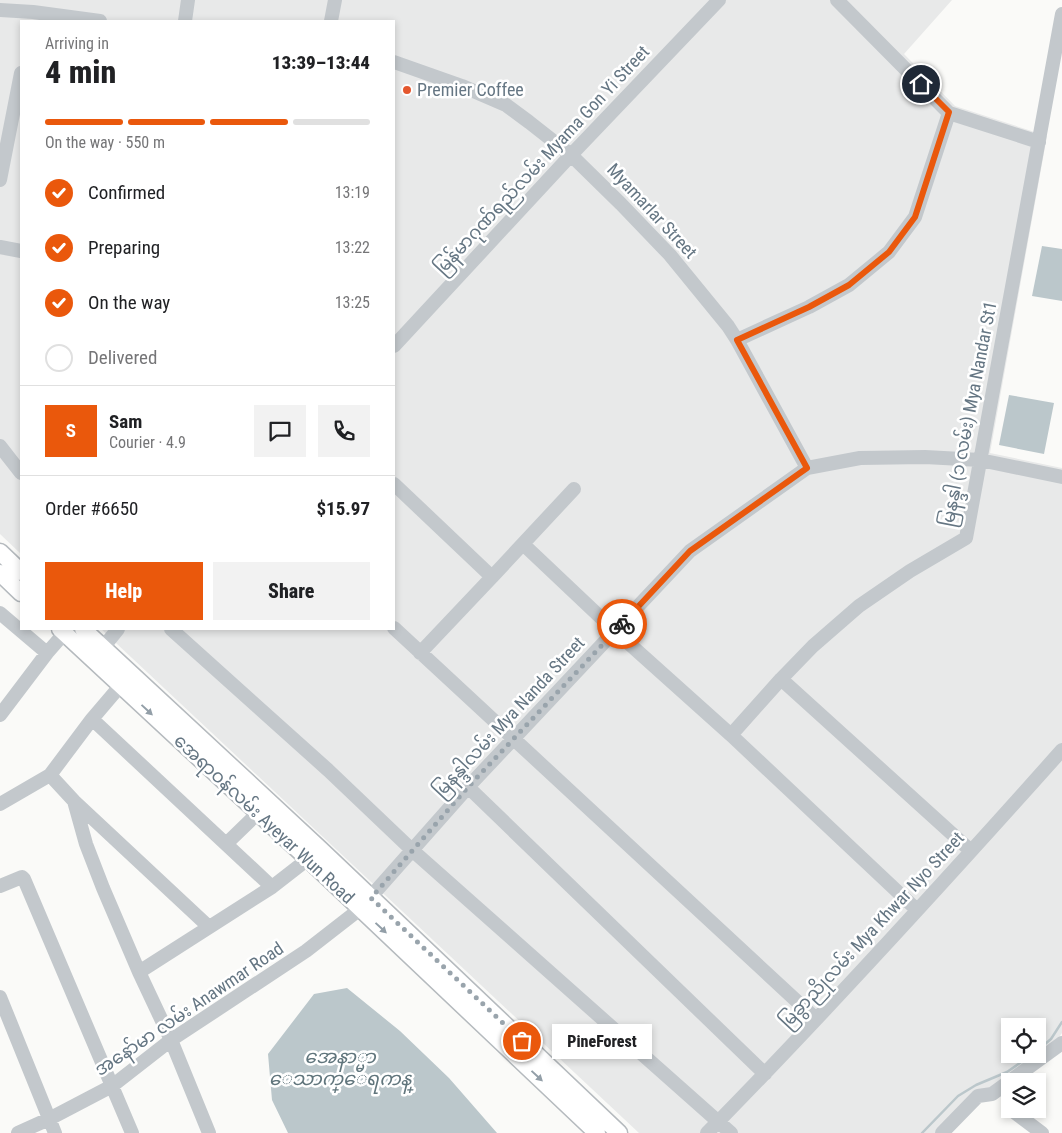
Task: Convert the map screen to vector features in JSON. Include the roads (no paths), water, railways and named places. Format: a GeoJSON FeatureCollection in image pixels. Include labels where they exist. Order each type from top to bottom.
{"type":"FeatureCollection","features":[{"type":"Feature","properties":{"kind":"main road"},"geometry":{"type":"LineString","coordinates":[[0,552],[20,571]]}},
{"type":"Feature","properties":{"kind":"main road"},"geometry":{"type":"LineString","coordinates":[[0,573],[20,592]]}},
{"type":"Feature","properties":{"kind":"main road","name":"အေရာဝန်လမ်း Ayeyar Wun Road"},"geometry":{"type":"LineString","coordinates":[[65,630],[98,654],[366,904],[619,1133]]}},
{"type":"Feature","properties":{"kind":"main road","name":"အေရာဝန်လမ်း Ayeyar Wun Road"},"geometry":{"type":"LineString","coordinates":[[84,630],[98,654],[121,685],[308,860],[366,904],[597,1133]]}},
{"type":"Feature","properties":{"kind":"street"},"geometry":{"type":"LineString","coordinates":[[185,20],[188,0]]}},
{"type":"Feature","properties":{"kind":"street"},"geometry":{"type":"LineString","coordinates":[[331,20],[335,0]]}},
{"type":"Feature","properties":{"kind":"street","name":"မြန်မာဂုဏ်ရည်လမ်း Myama Gon Yi Street"},"geometry":{"type":"LineString","coordinates":[[395,345],[571,155],[719,0]]}},
{"type":"Feature","properties":{"kind":"street"},"geometry":{"type":"LineString","coordinates":[[837,0],[949,112],[1039,142]]}},
{"type":"Feature","properties":{"kind":"street"},"geometry":{"type":"LineString","coordinates":[[0,10],[33,11],[93,20]]}},
{"type":"Feature","properties":{"kind":"street","name":"မြနန္ဒါ (၁ လမ်း) Mya Nandar St1"},"geometry":{"type":"LineString","coordinates":[[730,735],[813,646],[859,606],[910,571],[966,538],[1062,14]]}},
{"type":"Feature","properties":{"kind":"street","name":"Myamarlar Street"},"geometry":{"type":"LineString","coordinates":[[395,62],[462,86],[506,105],[571,155],[622,204],[670,255],[728,326],[807,468]]}},
{"type":"Feature","properties":{"kind":"street"},"geometry":{"type":"LineString","coordinates":[[0,180],[20,78]]}},
{"type":"Feature","properties":{"kind":"street"},"geometry":{"type":"LineString","coordinates":[[737,340],[809,307],[849,285],[889,252],[915,217],[949,112]]}},
{"type":"Feature","properties":{"kind":"street"},"geometry":{"type":"LineString","coordinates":[[0,247],[20,251]]}},
{"type":"Feature","properties":{"kind":"street"},"geometry":{"type":"LineString","coordinates":[[0,446],[20,472]]}},
{"type":"Feature","properties":{"kind":"street","name":"မြနန္ဒါလမ်း Mya Nanda Street"},"geometry":{"type":"LineString","coordinates":[[366,904],[468,787],[690,551],[807,468],[860,458],[925,457],[980,460],[1062,477]]}},
{"type":"Feature","properties":{"kind":"street"},"geometry":{"type":"LineString","coordinates":[[395,485],[492,577]]}},
{"type":"Feature","properties":{"kind":"street"},"geometry":{"type":"LineString","coordinates":[[420,653],[574,489]]}},
{"type":"Feature","properties":{"kind":"street"},"geometry":{"type":"LineString","coordinates":[[523,544],[917,910]]}},
{"type":"Feature","properties":{"kind":"street"},"geometry":{"type":"LineString","coordinates":[[0,613],[47,653]]}},
{"type":"Feature","properties":{"kind":"street"},"geometry":{"type":"LineString","coordinates":[[395,629],[816,1019]]}},
{"type":"Feature","properties":{"kind":"street"},"geometry":{"type":"LineString","coordinates":[[2,706],[65,630]]}},
{"type":"Feature","properties":{"kind":"street"},"geometry":{"type":"LineString","coordinates":[[98,654],[117,630]]}},
{"type":"Feature","properties":{"kind":"street"},"geometry":{"type":"LineString","coordinates":[[172,630],[328,770],[412,850],[731,1133]]}},
{"type":"Feature","properties":{"kind":"street"},"geometry":{"type":"LineString","coordinates":[[781,679],[971,851]]}},
{"type":"Feature","properties":{"kind":"street"},"geometry":{"type":"LineString","coordinates":[[0,804],[50,776],[92,719],[121,685]]}},
{"type":"Feature","properties":{"kind":"street"},"geometry":{"type":"LineString","coordinates":[[92,719],[272,887]]}},
{"type":"Feature","properties":{"kind":"street","name":"မြခွာညိုလမ်း Mya Khwar Nyo Street"},"geometry":{"type":"LineString","coordinates":[[707,1133],[816,1019],[1062,750]]}},
{"type":"Feature","properties":{"kind":"street"},"geometry":{"type":"LineString","coordinates":[[50,776],[74,801],[209,927]]}},
{"type":"Feature","properties":{"kind":"street"},"geometry":{"type":"LineString","coordinates":[[468,787],[765,1074]]}},
{"type":"Feature","properties":{"kind":"street"},"geometry":{"type":"LineString","coordinates":[[74,801],[103,888],[171,1040],[209,1133]]}},
{"type":"Feature","properties":{"kind":"street"},"geometry":{"type":"LineString","coordinates":[[226,844],[258,814]]}},
{"type":"Feature","properties":{"kind":"street"},"geometry":{"type":"LineString","coordinates":[[139,972],[272,887],[308,860]]}},
{"type":"Feature","properties":{"kind":"street"},"geometry":{"type":"LineString","coordinates":[[0,886],[22,877],[24,879],[132,1133]]}},
{"type":"Feature","properties":{"kind":"street","name":"အနော်မာ လမ်း Anawmar Road"},"geometry":{"type":"LineString","coordinates":[[18,1133],[112,1086],[171,1040],[306,951],[366,904]]}},
{"type":"Feature","properties":{"kind":"street"},"geometry":{"type":"LineString","coordinates":[[0,997],[55,1133]]}},
{"type":"Feature","properties":{"kind":"street"},"geometry":{"type":"LineString","coordinates":[[1021,1073],[1061,1045]]}},
{"type":"Feature","properties":{"kind":"street"},"geometry":{"type":"LineString","coordinates":[[942,1133],[978,1096],[992,1094],[1001,1088]]}},
{"type":"Feature","properties":{"kind":"street"},"geometry":{"type":"LineString","coordinates":[[992,1094],[1001,1102]]}},
{"type":"Feature","properties":{"kind":"street"},"geometry":{"type":"LineString","coordinates":[[1022,1118],[1042,1133]]}},
{"type":"Feature","properties":{"kind":"water"},"geometry":{"type":"Polygon","coordinates":[[[1042,246],[1062,249],[1062,301],[1032,296],[1042,246]]]}},
{"type":"Feature","properties":{"kind":"water"},"geometry":{"type":"Polygon","coordinates":[[[1009,395],[1054,403],[1044,454],[999,445],[1009,395]]]}},
{"type":"Feature","properties":{"kind":"water","name":"အေနာ္မာ ေသာက္ေရကန္"},"geometry":{"type":"Polygon","coordinates":[[[347,988],[400,1031],[449,1078],[497,1133],[288,1133],[272,1100],[268,1054],[314,994],[347,988]]]}},
{"type":"Feature","properties":{"kind":"waterway"},"geometry":{"type":"LineString","coordinates":[[1046,1043],[1062,1022]]}},
{"type":"Feature","properties":{"kind":"waterway"},"geometry":{"type":"LineString","coordinates":[[922,1133],[958,1096],[976,1085],[1007,1072],[1020,1063]]}},
{"type":"Feature","properties":{"kind":"place","name":"Premier Coffee"},"geometry":{"type":"Point","coordinates":[407,90]}},
{"type":"Feature","properties":{"kind":"place","name":"PineForest"},"geometry":{"type":"Point","coordinates":[522,1041]}}]}
